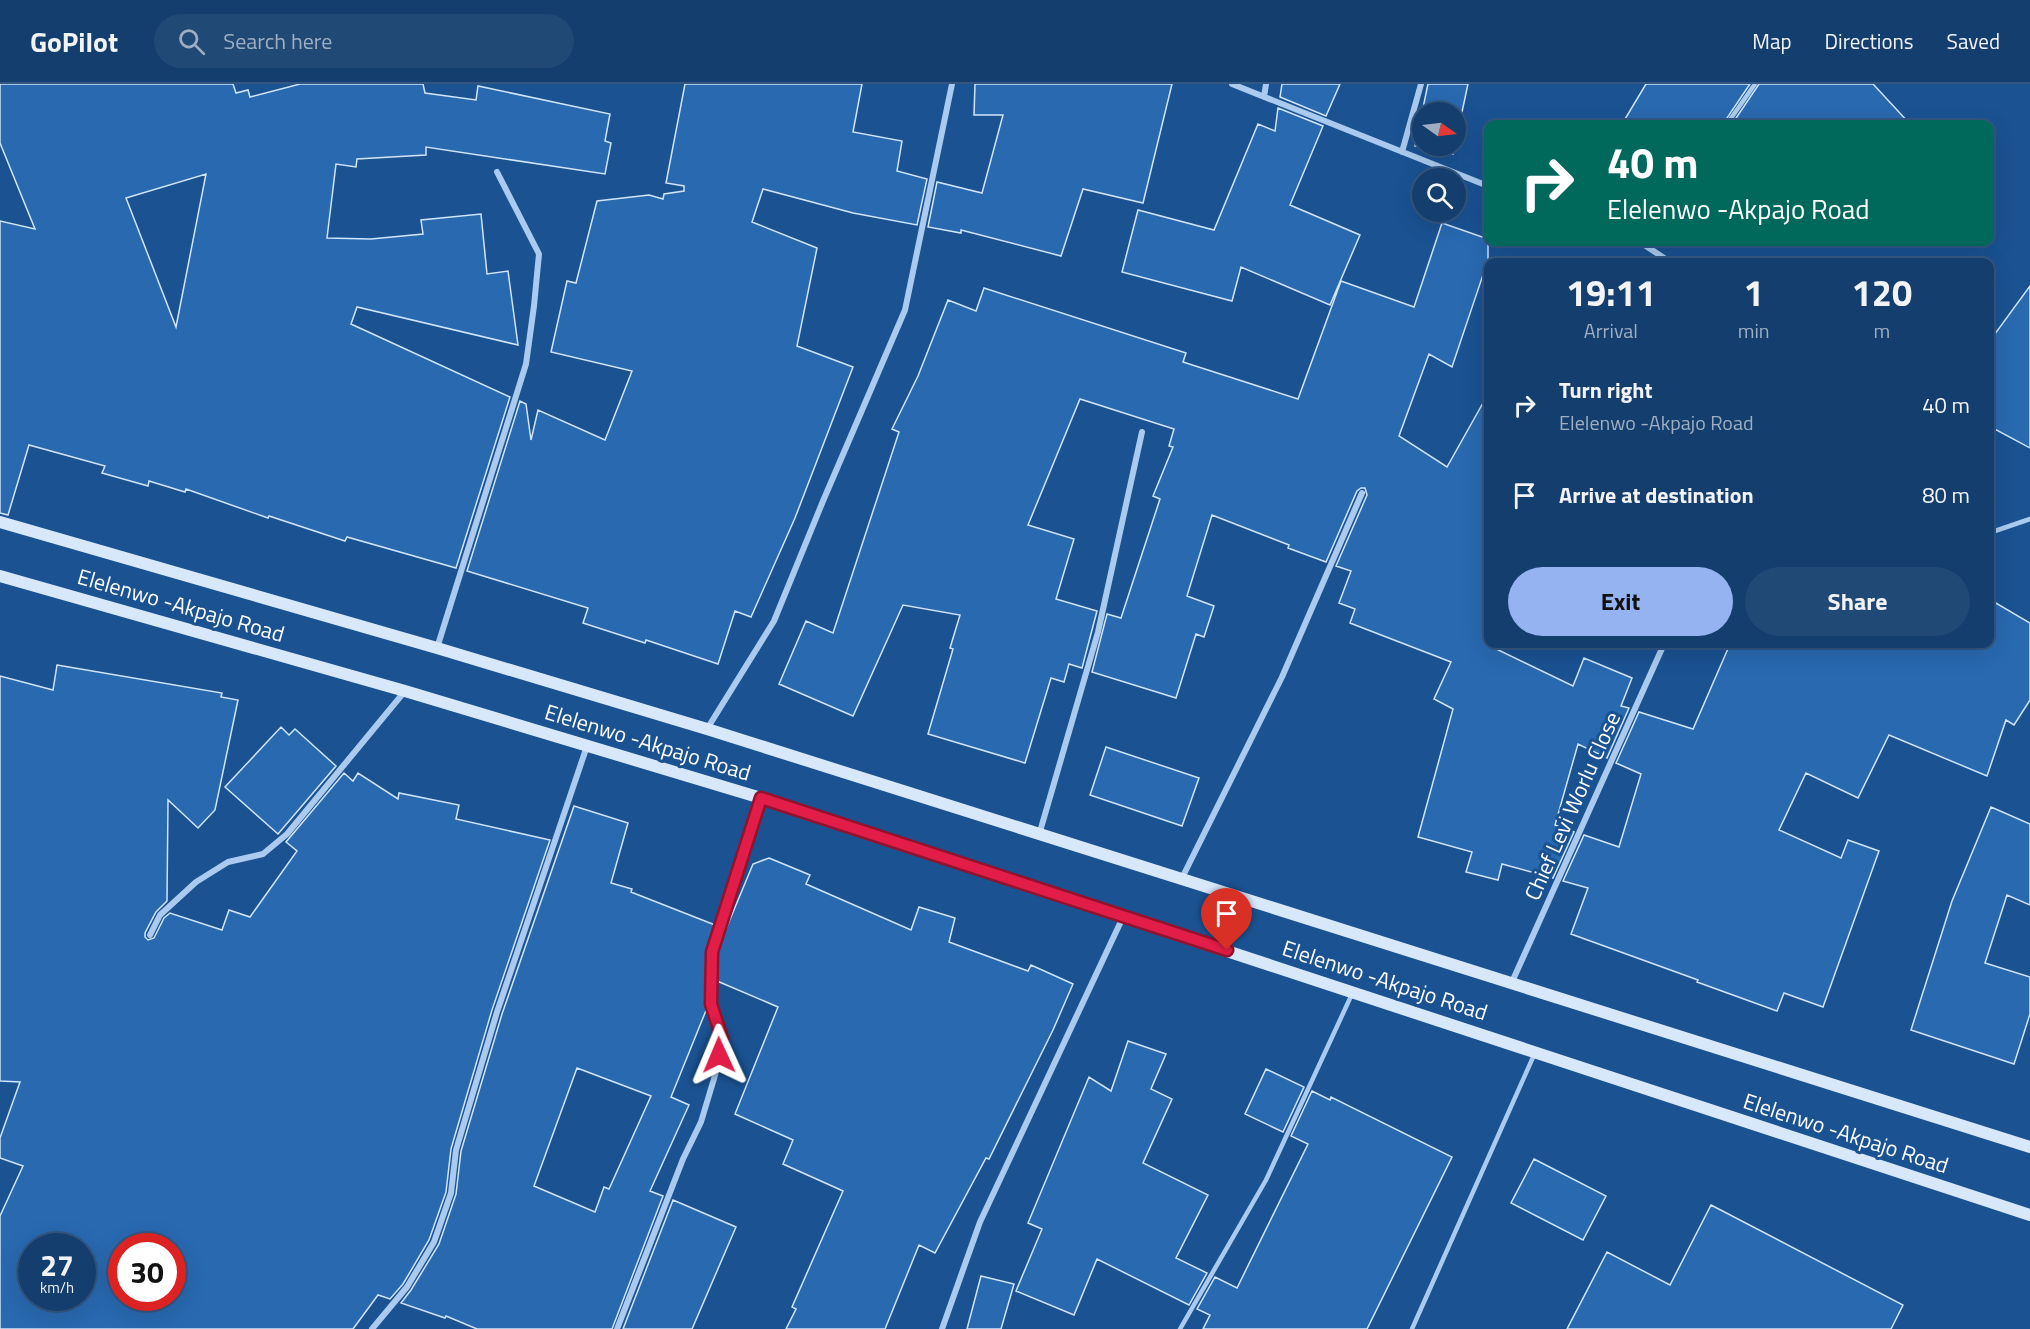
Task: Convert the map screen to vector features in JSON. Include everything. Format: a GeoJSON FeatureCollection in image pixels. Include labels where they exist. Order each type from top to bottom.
{"type":"FeatureCollection","features":[{"type":"Feature","properties":{"kind":"main road","name":"Elelenwo -Akpajo Road"},"geometry":{"type":"LineString","coordinates":[[0,522],[437,648],[707,729],[2030,1147]]}},
{"type":"Feature","properties":{"kind":"main road","name":"Elelenwo -Akpajo Road"},"geometry":{"type":"LineString","coordinates":[[0,576],[405,691],[761,798],[2030,1215]]}},
{"type":"Feature","properties":{"kind":"street"},"geometry":{"type":"LineString","coordinates":[[707,729],[774,621],[905,310],[952,84]]}},
{"type":"Feature","properties":{"kind":"street"},"geometry":{"type":"LineString","coordinates":[[1232,84],[1484,184]]}},
{"type":"Feature","properties":{"kind":"street"},"geometry":{"type":"LineString","coordinates":[[1264,97],[1266,84]]}},
{"type":"Feature","properties":{"kind":"street"},"geometry":{"type":"LineString","coordinates":[[1402,152],[1421,84]]}},
{"type":"Feature","properties":{"kind":"street"},"geometry":{"type":"LineString","coordinates":[[437,648],[526,364],[534,306],[539,254],[497,172]]}},
{"type":"Feature","properties":{"kind":"street"},"geometry":{"type":"LineString","coordinates":[[1648,246],[1664,258]]}},
{"type":"Feature","properties":{"kind":"street"},"geometry":{"type":"LineString","coordinates":[[1039,835],[1098,632],[1142,432]]}},
{"type":"Feature","properties":{"kind":"street"},"geometry":{"type":"LineString","coordinates":[[1182,878],[1282,677],[1362,493]]}},
{"type":"Feature","properties":{"kind":"street","name":"Chief Levi Worlu Close"},"geometry":{"type":"LineString","coordinates":[[1512,982],[1662,648]]}},
{"type":"Feature","properties":{"kind":"street"},"geometry":{"type":"LineString","coordinates":[[150,935],[160,915],[196,882],[228,861],[263,854],[287,834],[405,691]]}},
{"type":"Feature","properties":{"kind":"street"},"geometry":{"type":"LineString","coordinates":[[372,1329],[407,1287],[434,1242],[451,1193],[456,1150],[497,1012],[587,746]]}},
{"type":"Feature","properties":{"kind":"street"},"geometry":{"type":"LineString","coordinates":[[617,1329],[683,1159],[701,1122],[716,1072],[722,1038],[711,1004],[712,952],[761,798]]}},
{"type":"Feature","properties":{"kind":"street"},"geometry":{"type":"LineString","coordinates":[[942,1329],[980,1222],[1123,916]]}},
{"type":"Feature","properties":{"kind":"lane"},"geometry":{"type":"LineString","coordinates":[[1730,120],[1755,84]]}},
{"type":"Feature","properties":{"kind":"lane"},"geometry":{"type":"LineString","coordinates":[[1994,531],[2030,519]]}},
{"type":"Feature","properties":{"kind":"lane"},"geometry":{"type":"LineString","coordinates":[[1180,1329],[1266,1180],[1353,992]]}},
{"type":"Feature","properties":{"kind":"lane"},"geometry":{"type":"LineString","coordinates":[[1412,1329],[1535,1052]]}},
{"type":"Feature","properties":{"kind":"building"},"geometry":{"type":"Polygon","coordinates":[[[0,84],[233,84],[236,93],[248,90],[250,97],[300,84],[423,84],[425,93],[476,100],[478,86],[610,114],[605,141],[611,143],[605,174],[426,147],[426,155],[357,159],[356,167],[336,164],[327,238],[371,239],[423,234],[421,220],[481,214],[487,274],[508,271],[518,345],[357,307],[351,324],[510,397],[456,568],[347,537],[345,541],[269,516],[268,518],[186,489],[185,492],[149,481],[148,486],[102,473],[105,466],[29,445],[8,515],[0,513],[0,221],[35,229],[0,143],[0,84]],[[206,174],[126,198],[176,327],[206,174]]]}},
{"type":"Feature","properties":{"kind":"building"},"geometry":{"type":"Polygon","coordinates":[[[685,84],[862,84],[853,132],[902,141],[897,171],[927,179],[917,225],[853,213],[763,189],[752,222],[817,248],[797,346],[853,367],[795,518],[751,617],[735,611],[718,664],[646,640],[645,643],[583,623],[588,608],[467,571],[520,401],[526,404],[531,440],[538,410],[605,440],[632,371],[551,352],[567,281],[576,283],[597,201],[649,195],[663,199],[664,194],[684,191],[684,186],[666,183],[685,84]]]}},
{"type":"Feature","properties":{"kind":"building"},"geometry":{"type":"Polygon","coordinates":[[[975,84],[1172,84],[1143,203],[1083,189],[1061,256],[961,230],[961,233],[928,227],[937,182],[982,193],[1003,115],[974,115],[975,84]]]}},
{"type":"Feature","properties":{"kind":"building"},"geometry":{"type":"Polygon","coordinates":[[[1282,84],[1340,84],[1326,116],[1280,97],[1282,84]]]}},
{"type":"Feature","properties":{"kind":"building"},"geometry":{"type":"Polygon","coordinates":[[[1428,84],[1468,84],[1464,102],[1424,102],[1428,84]]]}},
{"type":"Feature","properties":{"kind":"building"},"geometry":{"type":"Polygon","coordinates":[[[1646,84],[1750,84],[1726,120],[1624,120],[1646,84]]]}},
{"type":"Feature","properties":{"kind":"building"},"geometry":{"type":"Polygon","coordinates":[[[1759,84],[1873,84],[1906,120],[1735,120],[1759,84]]]}},
{"type":"Feature","properties":{"kind":"building"},"geometry":{"type":"Polygon","coordinates":[[[1278,108],[1323,126],[1290,205],[1360,235],[1330,305],[1241,267],[1232,301],[1122,272],[1138,210],[1214,230],[1258,124],[1275,131],[1278,108]]]}},
{"type":"Feature","properties":{"kind":"building"},"geometry":{"type":"Polygon","coordinates":[[[1442,223],[1484,238],[1484,246],[1488,246],[1488,258],[1484,258],[1484,272],[1452,367],[1429,354],[1399,436],[1447,467],[1484,401],[1484,648],[1494,648],[1573,686],[1584,658],[1632,678],[1621,706],[1629,708],[1607,758],[1578,744],[1555,825],[1574,832],[1553,878],[1502,864],[1498,880],[1466,872],[1472,852],[1418,837],[1453,709],[1434,699],[1451,662],[1350,623],[1355,609],[1339,603],[1351,571],[1336,566],[1367,495],[1365,488],[1357,491],[1326,562],[1212,515],[1187,596],[1214,606],[1204,637],[1196,634],[1176,698],[1092,672],[1107,614],[1121,618],[1160,499],[1153,496],[1173,447],[1169,446],[1174,429],[1080,399],[1028,525],[1074,539],[1056,599],[1097,611],[1082,668],[1069,664],[1064,682],[1051,678],[1025,763],[928,734],[953,649],[950,648],[960,615],[903,605],[853,716],[779,684],[806,621],[833,633],[899,432],[892,429],[918,376],[948,300],[976,311],[984,288],[1186,353],[1183,362],[1298,399],[1341,281],[1414,307],[1442,223]]]}},
{"type":"Feature","properties":{"kind":"building"},"geometry":{"type":"Polygon","coordinates":[[[2030,286],[2030,448],[1994,429],[1994,335],[2030,286]]]}},
{"type":"Feature","properties":{"kind":"building"},"geometry":{"type":"Polygon","coordinates":[[[1994,602],[2030,623],[2030,700],[2014,725],[2006,720],[1987,776],[1889,735],[1858,798],[1806,773],[1779,830],[1841,858],[1848,840],[1879,851],[1823,1007],[1784,993],[1777,1011],[1571,934],[1588,888],[1563,881],[1584,835],[1619,847],[1641,774],[1616,763],[1639,712],[1693,729],[1728,648],[1994,648],[1994,602]]]}},
{"type":"Feature","properties":{"kind":"building"},"geometry":{"type":"Polygon","coordinates":[[[57,665],[222,693],[221,697],[238,700],[215,810],[198,828],[168,800],[167,901],[156,912],[145,933],[148,940],[154,938],[164,918],[170,913],[222,930],[229,910],[250,917],[297,851],[286,842],[344,773],[353,781],[358,773],[398,799],[399,793],[459,805],[456,819],[550,840],[492,1010],[451,1149],[446,1192],[429,1240],[403,1284],[390,1299],[378,1295],[353,1329],[0,1329],[0,1216],[23,1166],[0,1158],[0,1138],[20,1082],[0,1081],[0,676],[53,690],[57,665]]]}},
{"type":"Feature","properties":{"kind":"building"},"geometry":{"type":"Polygon","coordinates":[[[281,727],[289,735],[295,729],[336,766],[278,834],[225,787],[281,727]]]}},
{"type":"Feature","properties":{"kind":"building"},"geometry":{"type":"Polygon","coordinates":[[[1106,747],[1199,778],[1182,826],[1090,795],[1106,747]]]}},
{"type":"Feature","properties":{"kind":"building"},"geometry":{"type":"Polygon","coordinates":[[[574,806],[628,823],[611,883],[632,889],[631,892],[715,925],[707,952],[707,1008],[671,1097],[689,1105],[650,1191],[663,1196],[612,1329],[477,1329],[446,1316],[445,1318],[401,1303],[439,1244],[456,1194],[461,1151],[502,1014],[574,806]],[[577,1068],[534,1186],[595,1212],[604,1187],[609,1189],[651,1096],[577,1068]]]}},
{"type":"Feature","properties":{"kind":"building"},"geometry":{"type":"Polygon","coordinates":[[[1991,807],[2030,824],[2030,905],[2007,895],[1985,963],[2030,977],[2030,1014],[2014,1064],[1911,1030],[1952,901],[1991,807]]]}},
{"type":"Feature","properties":{"kind":"building"},"geometry":{"type":"Polygon","coordinates":[[[769,858],[810,875],[806,884],[911,930],[919,907],[955,918],[949,942],[1028,971],[1031,965],[1073,984],[1053,1030],[989,1159],[986,1158],[935,1253],[919,1245],[885,1329],[786,1329],[796,1309],[792,1307],[843,1191],[783,1164],[793,1140],[735,1114],[778,1007],[717,981],[717,953],[725,929],[753,864],[769,858]]]}},
{"type":"Feature","properties":{"kind":"building"},"geometry":{"type":"Polygon","coordinates":[[[1128,1041],[1166,1054],[1151,1089],[1172,1099],[1143,1163],[1208,1195],[1176,1258],[1207,1273],[1189,1305],[1097,1259],[1074,1315],[1016,1291],[1042,1229],[1028,1223],[1089,1077],[1111,1091],[1128,1041]]]}},
{"type":"Feature","properties":{"kind":"building"},"geometry":{"type":"Polygon","coordinates":[[[1266,1069],[1304,1087],[1283,1132],[1245,1114],[1266,1069]]]}},
{"type":"Feature","properties":{"kind":"building"},"geometry":{"type":"Polygon","coordinates":[[[1312,1091],[1330,1100],[1331,1097],[1452,1157],[1367,1329],[1203,1329],[1210,1315],[1197,1309],[1215,1277],[1237,1288],[1308,1144],[1291,1136],[1312,1091]]]}},
{"type":"Feature","properties":{"kind":"building"},"geometry":{"type":"Polygon","coordinates":[[[1534,1159],[1606,1196],[1583,1240],[1511,1203],[1534,1159]]]}},
{"type":"Feature","properties":{"kind":"building"},"geometry":{"type":"Polygon","coordinates":[[[673,1200],[736,1227],[692,1329],[623,1329],[673,1200]]]}},
{"type":"Feature","properties":{"kind":"building"},"geometry":{"type":"Polygon","coordinates":[[[1711,1205],[1903,1305],[1891,1329],[1567,1329],[1607,1252],[1670,1285],[1711,1205]]]}},
{"type":"Feature","properties":{"kind":"building"},"geometry":{"type":"Polygon","coordinates":[[[981,1276],[1014,1284],[1001,1329],[967,1329],[981,1276]]]}},
{"type":"Feature","properties":{"kind":"route"},"geometry":{"type":"LineString","coordinates":[[719,1055],[722,1038],[711,1004],[712,952],[761,798],[1227,950]]}}]}
